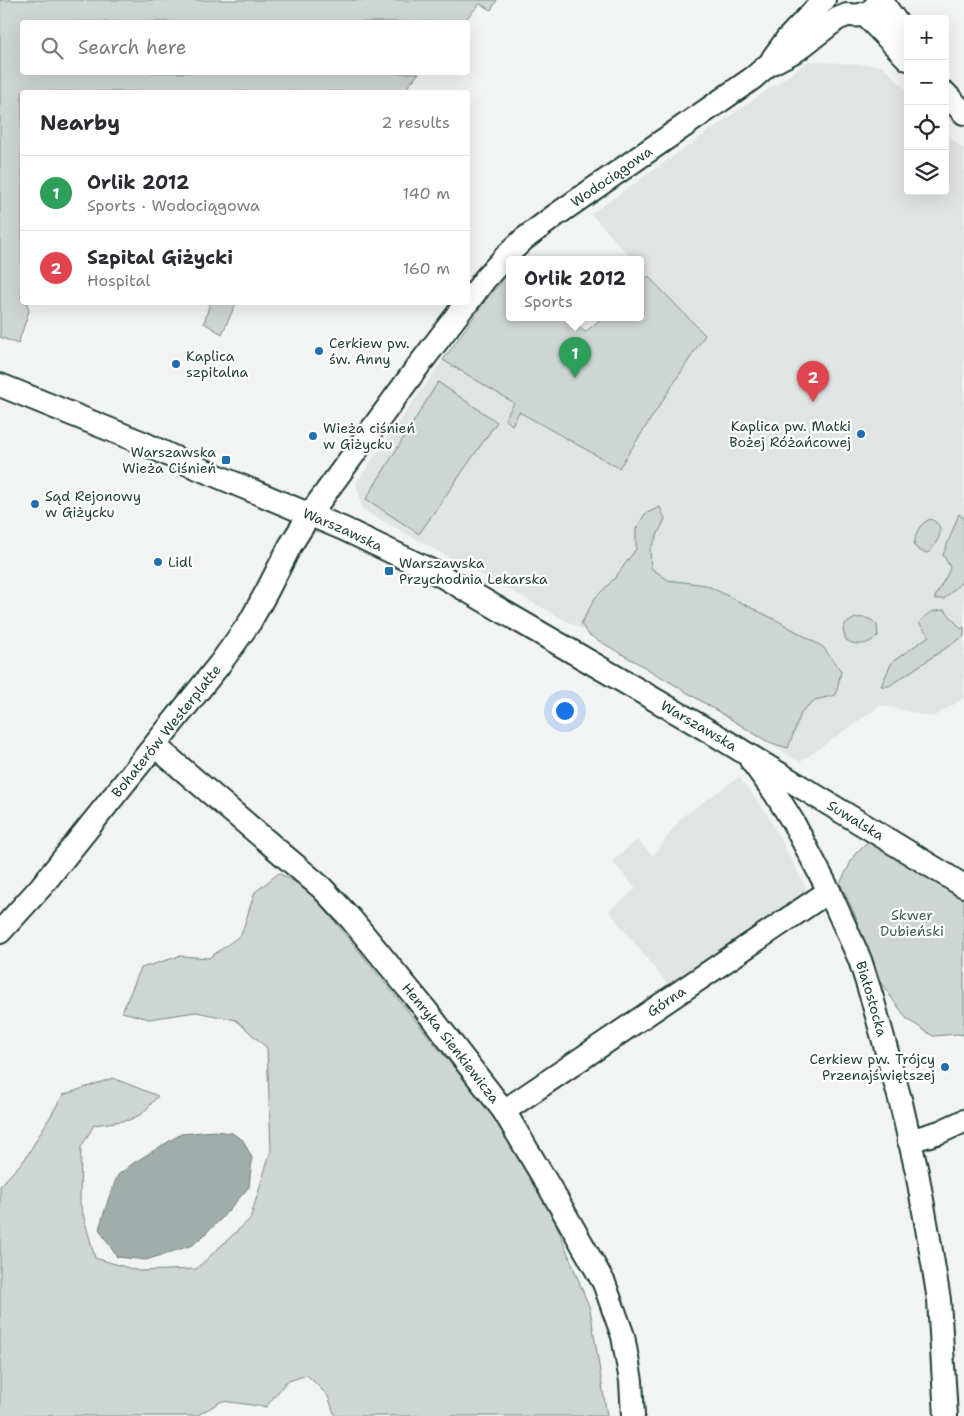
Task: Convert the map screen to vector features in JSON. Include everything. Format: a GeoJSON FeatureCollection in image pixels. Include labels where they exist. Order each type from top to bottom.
{"type":"FeatureCollection","features":[{"type":"Feature","properties":{"kind":"street","name":"Wodociągowa"},"geometry":{"type":"LineString","coordinates":[[768,65],[787,39],[824,0]]}},
{"type":"Feature","properties":{"kind":"street","name":"Wodociągowa"},"geometry":{"type":"LineString","coordinates":[[507,256],[524,239],[556,215],[768,65],[797,50],[837,19],[861,6]]}},
{"type":"Feature","properties":{"kind":"street"},"geometry":{"type":"LineString","coordinates":[[861,6],[887,9],[904,32]]}},
{"type":"Feature","properties":{"kind":"street"},"geometry":{"type":"LineString","coordinates":[[861,6],[904,54]]}},
{"type":"Feature","properties":{"kind":"street"},"geometry":{"type":"LineString","coordinates":[[949,97],[964,113]]}},
{"type":"Feature","properties":{"kind":"street","name":"Wodociągowa"},"geometry":{"type":"LineString","coordinates":[[470,298],[506,257]]}},
{"type":"Feature","properties":{"kind":"street","name":"Wodociągowa"},"geometry":{"type":"LineString","coordinates":[[310,514],[465,305]]}},
{"type":"Feature","properties":{"kind":"street","name":"Warszawska"},"geometry":{"type":"LineString","coordinates":[[0,386],[143,443],[186,463],[310,514],[442,576],[748,755]]}},
{"type":"Feature","properties":{"kind":"street","name":"Bohaterów Westerplatte"},"geometry":{"type":"LineString","coordinates":[[0,932],[40,888],[219,665],[250,622],[268,592],[290,546],[310,514]]}},
{"type":"Feature","properties":{"kind":"street","name":"Henryka Sienkiewicza"},"geometry":{"type":"LineString","coordinates":[[155,746],[322,888],[351,918],[419,1001],[504,1111],[604,1283],[623,1336],[631,1381],[633,1416]]}},
{"type":"Feature","properties":{"kind":"street","name":"Suwalska"},"geometry":{"type":"LineString","coordinates":[[748,755],[964,886]]}},
{"type":"Feature","properties":{"kind":"street","name":"Białostocka"},"geometry":{"type":"LineString","coordinates":[[748,755],[793,822],[829,891],[860,960],[901,1102],[917,1172],[939,1300],[946,1416]]}},
{"type":"Feature","properties":{"kind":"street","name":"Górna"},"geometry":{"type":"LineString","coordinates":[[504,1111],[829,891]]}},
{"type":"Feature","properties":{"kind":"street"},"geometry":{"type":"LineString","coordinates":[[910,1141],[940,1132],[964,1121]]}},
{"type":"Feature","properties":{"kind":"shaded area"},"geometry":{"type":"Polygon","coordinates":[[[809,61],[883,66],[904,88],[904,195],[949,195],[949,137],[964,150],[964,698],[933,717],[881,705],[800,762],[574,625],[363,510],[356,483],[443,360],[515,403],[505,419],[512,424],[519,412],[619,468],[705,336],[644,271],[644,256],[629,256],[591,214],[809,61]]]}},
{"type":"Feature","properties":{"kind":"shaded area"},"geometry":{"type":"Polygon","coordinates":[[[739,777],[767,814],[810,895],[678,985],[668,985],[609,911],[636,889],[612,861],[637,840],[653,856],[682,817],[739,777]]]}},
{"type":"Feature","properties":{"kind":"shaded area"},"geometry":{"type":"Polygon","coordinates":[[[214,1131],[232,1133],[243,1140],[252,1158],[249,1187],[220,1220],[193,1245],[146,1260],[117,1257],[99,1229],[118,1175],[135,1162],[181,1134],[214,1131]]]}},
{"type":"Feature","properties":{"kind":"green space"},"geometry":{"type":"Polygon","coordinates":[[[0,0],[497,0],[491,10],[480,4],[465,20],[20,20],[20,75],[417,75],[405,90],[20,90],[20,305],[28,305],[29,311],[18,344],[0,337],[0,0]]]}},
{"type":"Feature","properties":{"kind":"green space"},"geometry":{"type":"Polygon","coordinates":[[[506,276],[506,321],[575,321],[585,332],[598,321],[644,321],[644,280],[648,276],[705,335],[619,468],[519,412],[512,425],[505,419],[514,403],[443,360],[485,301],[506,276]]]}},
{"type":"Feature","properties":{"kind":"green space"},"geometry":{"type":"Polygon","coordinates":[[[209,305],[235,305],[222,334],[204,323],[209,305]]]}},
{"type":"Feature","properties":{"kind":"green space"},"geometry":{"type":"Polygon","coordinates":[[[438,382],[497,422],[419,534],[366,499],[438,382]]]}},
{"type":"Feature","properties":{"kind":"green space"},"geometry":{"type":"Polygon","coordinates":[[[660,507],[665,519],[650,550],[651,568],[668,580],[706,585],[780,622],[823,647],[841,671],[836,695],[815,700],[802,711],[788,748],[768,742],[589,635],[581,624],[595,598],[615,578],[636,549],[636,529],[645,514],[660,507]]]}},
{"type":"Feature","properties":{"kind":"green space"},"geometry":{"type":"Polygon","coordinates":[[[959,514],[964,518],[964,580],[944,599],[934,599],[949,571],[950,567],[943,555],[959,514]]]}},
{"type":"Feature","properties":{"kind":"green space"},"geometry":{"type":"Polygon","coordinates":[[[930,519],[939,526],[940,535],[928,553],[920,551],[914,546],[918,530],[922,524],[930,519]]]}},
{"type":"Feature","properties":{"kind":"green space"},"geometry":{"type":"Polygon","coordinates":[[[945,610],[961,629],[964,627],[964,636],[889,686],[881,686],[892,662],[929,636],[919,623],[930,613],[945,610]]]}},
{"type":"Feature","properties":{"kind":"green space"},"geometry":{"type":"Polygon","coordinates":[[[855,618],[870,619],[877,625],[878,636],[863,644],[855,644],[846,640],[843,630],[845,624],[855,618]]]}},
{"type":"Feature","properties":{"kind":"green space","name":"Skwer Dubieński"},"geometry":{"type":"Polygon","coordinates":[[[866,843],[884,846],[964,895],[964,1035],[933,1036],[907,1019],[880,982],[868,956],[855,915],[840,883],[855,854],[866,843]]]}},
{"type":"Feature","properties":{"kind":"green space"},"geometry":{"type":"Polygon","coordinates":[[[279,873],[310,891],[491,1113],[555,1221],[590,1309],[607,1416],[335,1416],[328,1396],[307,1375],[286,1382],[266,1407],[222,1401],[196,1416],[0,1416],[0,1186],[25,1159],[63,1095],[113,1078],[158,1096],[142,1114],[129,1120],[94,1125],[81,1147],[80,1203],[95,1258],[139,1271],[196,1269],[250,1219],[271,1150],[267,1048],[236,1020],[196,1012],[149,1019],[122,1012],[141,968],[180,956],[209,958],[241,935],[255,892],[279,873]]]}},
{"type":"Feature","properties":{"kind":"place","name":"Cerkiew pw. św. Anny"},"geometry":{"type":"Point","coordinates":[319,351]}},
{"type":"Feature","properties":{"kind":"place","name":"Kaplica szpitalna"},"geometry":{"type":"Point","coordinates":[176,364]}},
{"type":"Feature","properties":{"kind":"place","name":"Orlik 2012"},"geometry":{"type":"Point","coordinates":[575,378]}},
{"type":"Feature","properties":{"kind":"place","name":"Szpital Giżycki"},"geometry":{"type":"Point","coordinates":[813,402]}},
{"type":"Feature","properties":{"kind":"place","name":"Kaplica pw. Matki Bożej Różańcowej"},"geometry":{"type":"Point","coordinates":[861,434]}},
{"type":"Feature","properties":{"kind":"place","name":"Wieża ciśnień w Giżycku"},"geometry":{"type":"Point","coordinates":[313,436]}},
{"type":"Feature","properties":{"kind":"place","name":"Warszawska Wieża Ciśnień"},"geometry":{"type":"Point","coordinates":[226,460]}},
{"type":"Feature","properties":{"kind":"place","name":"Sąd Rejonowy w Giżycku"},"geometry":{"type":"Point","coordinates":[35,504]}},
{"type":"Feature","properties":{"kind":"place","name":"Lidl"},"geometry":{"type":"Point","coordinates":[158,562]}},
{"type":"Feature","properties":{"kind":"place","name":"Warszawska Przychodnia Lekarska"},"geometry":{"type":"Point","coordinates":[389,571]}},
{"type":"Feature","properties":{"kind":"place","name":"Cerkiew pw. Trójcy Przenajświętszej"},"geometry":{"type":"Point","coordinates":[945,1067]}}]}
